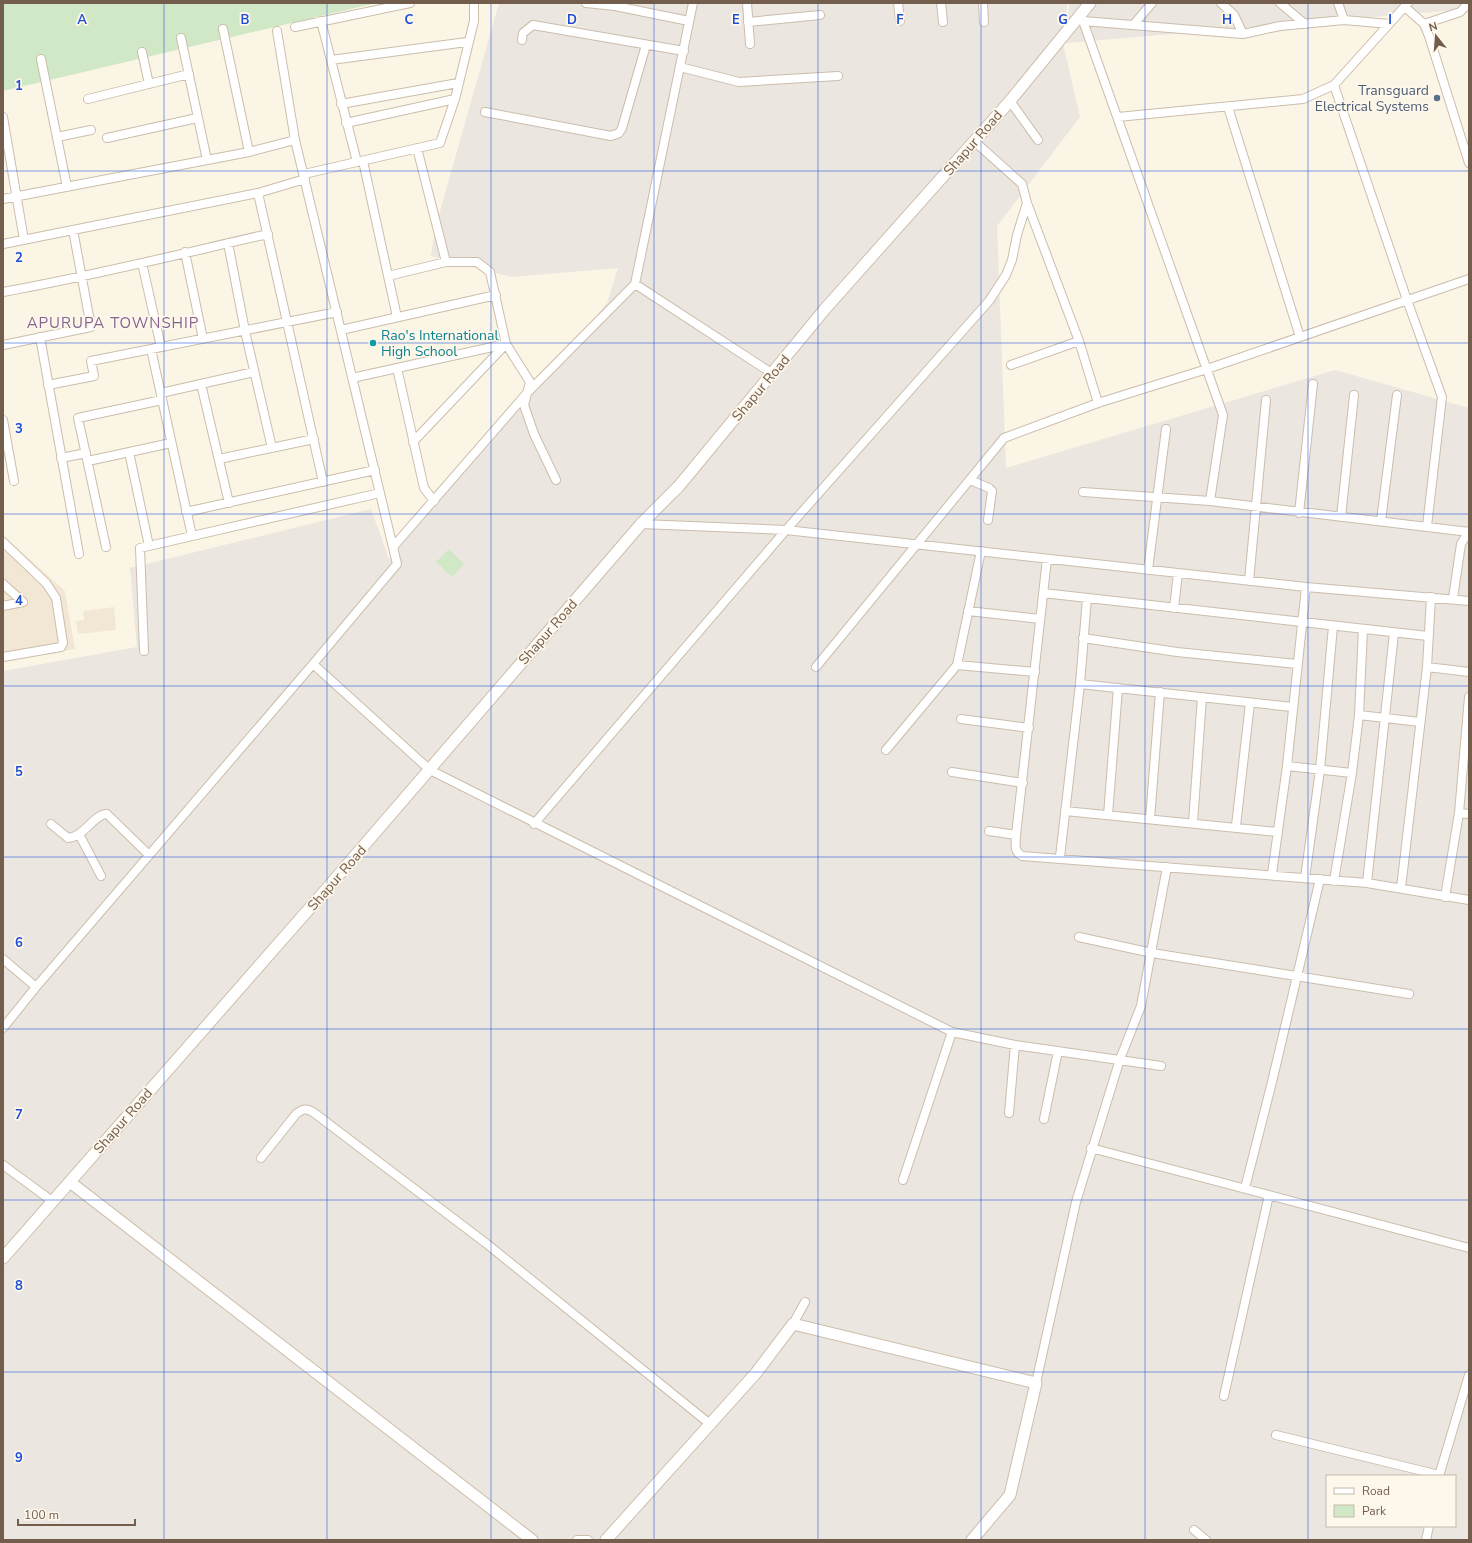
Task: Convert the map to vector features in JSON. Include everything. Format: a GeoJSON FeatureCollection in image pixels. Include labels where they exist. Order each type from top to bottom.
{"type":"FeatureCollection","features":[{"type":"Feature","properties":{"kind":"street"},"geometry":{"type":"LineString","coordinates":[[295,27],[410,3]]}},
{"type":"Feature","properties":{"kind":"street"},"geometry":{"type":"LineString","coordinates":[[3,244],[258,193],[304,177],[360,161],[440,143],[455,99],[467,42],[474,21],[474,3]]}},
{"type":"Feature","properties":{"kind":"street"},"geometry":{"type":"LineString","coordinates":[[586,3],[616,5],[689,20]]}},
{"type":"Feature","properties":{"kind":"street"},"geometry":{"type":"LineString","coordinates":[[393,547],[527,393],[635,284],[693,3]]}},
{"type":"Feature","properties":{"kind":"street"},"geometry":{"type":"LineString","coordinates":[[747,3],[750,44]]}},
{"type":"Feature","properties":{"kind":"street"},"geometry":{"type":"LineString","coordinates":[[898,3],[900,21]]}},
{"type":"Feature","properties":{"kind":"street"},"geometry":{"type":"LineString","coordinates":[[942,3],[943,22]]}},
{"type":"Feature","properties":{"kind":"street"},"geometry":{"type":"LineString","coordinates":[[983,3],[984,22]]}},
{"type":"Feature","properties":{"kind":"street"},"geometry":{"type":"LineString","coordinates":[[1134,24],[1152,3]]}},
{"type":"Feature","properties":{"kind":"street"},"geometry":{"type":"LineString","coordinates":[[1221,3],[1234,15],[1243,34]]}},
{"type":"Feature","properties":{"kind":"street"},"geometry":{"type":"LineString","coordinates":[[1280,3],[1305,24]]}},
{"type":"Feature","properties":{"kind":"street"},"geometry":{"type":"LineString","coordinates":[[1338,3],[1344,20]]}},
{"type":"Feature","properties":{"kind":"street"},"geometry":{"type":"LineString","coordinates":[[1424,24],[1460,12],[1469,3]]}},
{"type":"Feature","properties":{"kind":"street"},"geometry":{"type":"LineString","coordinates":[[1118,117],[1303,100],[1334,85],[1407,5],[1424,24],[1469,162]]}},
{"type":"Feature","properties":{"kind":"street"},"geometry":{"type":"LineString","coordinates":[[1084,11],[1134,24],[1243,34],[1280,26],[1344,20],[1389,24]]}},
{"type":"Feature","properties":{"kind":"street"},"geometry":{"type":"LineString","coordinates":[[1084,11],[1118,117],[1223,415],[1210,501]]}},
{"type":"Feature","properties":{"kind":"street","name":"Shapur Road"},"geometry":{"type":"LineString","coordinates":[[3,1258],[430,770],[641,524],[679,486],[773,374],[825,309],[1010,101],[1084,11]]}},
{"type":"Feature","properties":{"kind":"street"},"geometry":{"type":"LineString","coordinates":[[748,22],[820,15]]}},
{"type":"Feature","properties":{"kind":"street"},"geometry":{"type":"LineString","coordinates":[[321,21],[332,60],[346,123],[360,161],[397,317]]}},
{"type":"Feature","properties":{"kind":"street"},"geometry":{"type":"LineString","coordinates":[[522,40],[523,33],[533,25],[684,51]]}},
{"type":"Feature","properties":{"kind":"street"},"geometry":{"type":"LineString","coordinates":[[223,29],[249,152]]}},
{"type":"Feature","properties":{"kind":"street"},"geometry":{"type":"LineString","coordinates":[[3,1028],[36,987],[314,664],[397,564],[304,177],[277,31]]}},
{"type":"Feature","properties":{"kind":"street"},"geometry":{"type":"LineString","coordinates":[[181,38],[206,160]]}},
{"type":"Feature","properties":{"kind":"street"},"geometry":{"type":"LineString","coordinates":[[332,60],[467,42]]}},
{"type":"Feature","properties":{"kind":"street"},"geometry":{"type":"LineString","coordinates":[[485,112],[611,136],[619,133],[622,128],[646,45]]}},
{"type":"Feature","properties":{"kind":"street"},"geometry":{"type":"LineString","coordinates":[[142,52],[149,84]]}},
{"type":"Feature","properties":{"kind":"street"},"geometry":{"type":"LineString","coordinates":[[41,59],[68,187]]}},
{"type":"Feature","properties":{"kind":"street"},"geometry":{"type":"LineString","coordinates":[[680,67],[739,82],[838,76]]}},
{"type":"Feature","properties":{"kind":"street"},"geometry":{"type":"LineString","coordinates":[[88,99],[189,74]]}},
{"type":"Feature","properties":{"kind":"street"},"geometry":{"type":"LineString","coordinates":[[341,104],[458,83]]}},
{"type":"Feature","properties":{"kind":"street"},"geometry":{"type":"LineString","coordinates":[[1334,85],[1407,300],[1442,397],[1427,526]]}},
{"type":"Feature","properties":{"kind":"street"},"geometry":{"type":"LineString","coordinates":[[346,123],[455,99]]}},
{"type":"Feature","properties":{"kind":"street"},"geometry":{"type":"LineString","coordinates":[[1010,101],[1038,140]]}},
{"type":"Feature","properties":{"kind":"street"},"geometry":{"type":"LineString","coordinates":[[1228,107],[1300,337]]}},
{"type":"Feature","properties":{"kind":"street"},"geometry":{"type":"LineString","coordinates":[[3,116],[5,145],[24,240]]}},
{"type":"Feature","properties":{"kind":"street"},"geometry":{"type":"LineString","coordinates":[[107,138],[197,118]]}},
{"type":"Feature","properties":{"kind":"street"},"geometry":{"type":"LineString","coordinates":[[57,137],[91,130]]}},
{"type":"Feature","properties":{"kind":"street"},"geometry":{"type":"LineString","coordinates":[[3,199],[249,152],[296,140]]}},
{"type":"Feature","properties":{"kind":"street"},"geometry":{"type":"LineString","coordinates":[[974,141],[1022,184],[1027,203],[1079,340],[1098,403]]}},
{"type":"Feature","properties":{"kind":"street"},"geometry":{"type":"LineString","coordinates":[[417,148],[446,262]]}},
{"type":"Feature","properties":{"kind":"street"},"geometry":{"type":"LineString","coordinates":[[258,193],[323,482]]}},
{"type":"Feature","properties":{"kind":"street"},"geometry":{"type":"LineString","coordinates":[[534,824],[786,530],[989,301],[1006,275],[1012,260],[1017,235],[1027,203]]}},
{"type":"Feature","properties":{"kind":"street"},"geometry":{"type":"LineString","coordinates":[[3,345],[91,327],[73,230]]}},
{"type":"Feature","properties":{"kind":"street"},"geometry":{"type":"LineString","coordinates":[[3,292],[82,278],[186,252],[268,234]]}},
{"type":"Feature","properties":{"kind":"street"},"geometry":{"type":"LineString","coordinates":[[228,243],[245,331],[272,448]]}},
{"type":"Feature","properties":{"kind":"street"},"geometry":{"type":"LineString","coordinates":[[186,252],[203,339]]}},
{"type":"Feature","properties":{"kind":"street"},"geometry":{"type":"LineString","coordinates":[[388,276],[446,262],[477,262],[490,272],[506,344],[530,382],[524,406],[534,434],[556,480]]}},
{"type":"Feature","properties":{"kind":"street"},"geometry":{"type":"LineString","coordinates":[[142,263],[161,347]]}},
{"type":"Feature","properties":{"kind":"street"},"geometry":{"type":"LineString","coordinates":[[816,667],[1004,438],[1098,403],[1207,369],[1469,279]]}},
{"type":"Feature","properties":{"kind":"street"},"geometry":{"type":"LineString","coordinates":[[635,284],[773,374]]}},
{"type":"Feature","properties":{"kind":"street"},"geometry":{"type":"LineString","coordinates":[[341,330],[496,295]]}},
{"type":"Feature","properties":{"kind":"street"},"geometry":{"type":"LineString","coordinates":[[48,385],[94,376],[91,361],[337,312]]}},
{"type":"Feature","properties":{"kind":"street"},"geometry":{"type":"LineString","coordinates":[[40,337],[79,554]]}},
{"type":"Feature","properties":{"kind":"street"},"geometry":{"type":"LineString","coordinates":[[1011,366],[1079,340]]}},
{"type":"Feature","properties":{"kind":"street"},"geometry":{"type":"LineString","coordinates":[[352,378],[506,344]]}},
{"type":"Feature","properties":{"kind":"street"},"geometry":{"type":"LineString","coordinates":[[413,442],[506,344]]}},
{"type":"Feature","properties":{"kind":"street"},"geometry":{"type":"LineString","coordinates":[[151,349],[192,536]]}},
{"type":"Feature","properties":{"kind":"street"},"geometry":{"type":"LineString","coordinates":[[396,368],[424,488],[434,501]]}},
{"type":"Feature","properties":{"kind":"street"},"geometry":{"type":"LineString","coordinates":[[106,547],[78,418],[201,384],[254,372]]}},
{"type":"Feature","properties":{"kind":"street"},"geometry":{"type":"LineString","coordinates":[[201,384],[229,503]]}},
{"type":"Feature","properties":{"kind":"street"},"geometry":{"type":"LineString","coordinates":[[1299,513],[1313,384]]}},
{"type":"Feature","properties":{"kind":"street"},"geometry":{"type":"LineString","coordinates":[[1341,517],[1354,395]]}},
{"type":"Feature","properties":{"kind":"street"},"geometry":{"type":"LineString","coordinates":[[1381,521],[1397,396]]}},
{"type":"Feature","properties":{"kind":"street"},"geometry":{"type":"LineString","coordinates":[[1249,581],[1266,400]]}},
{"type":"Feature","properties":{"kind":"street"},"geometry":{"type":"LineString","coordinates":[[3,420],[14,481]]}},
{"type":"Feature","properties":{"kind":"street"},"geometry":{"type":"LineString","coordinates":[[1148,570],[1166,429]]}},
{"type":"Feature","properties":{"kind":"street"},"geometry":{"type":"LineString","coordinates":[[219,459],[314,439]]}},
{"type":"Feature","properties":{"kind":"street"},"geometry":{"type":"LineString","coordinates":[[62,458],[87,457],[129,452],[171,442]]}},
{"type":"Feature","properties":{"kind":"street"},"geometry":{"type":"LineString","coordinates":[[129,452],[149,546]]}},
{"type":"Feature","properties":{"kind":"street"},"geometry":{"type":"LineString","coordinates":[[186,512],[375,470]]}},
{"type":"Feature","properties":{"kind":"street"},"geometry":{"type":"LineString","coordinates":[[970,480],[989,488],[992,491],[988,520]]}},
{"type":"Feature","properties":{"kind":"street"},"geometry":{"type":"LineString","coordinates":[[1082,492],[1210,501],[1299,513],[1427,526],[1469,532],[1461,544],[1453,598]]}},
{"type":"Feature","properties":{"kind":"street"},"geometry":{"type":"LineString","coordinates":[[144,651],[140,548],[380,493]]}},
{"type":"Feature","properties":{"kind":"street"},"geometry":{"type":"LineString","coordinates":[[641,524],[786,530],[1306,587],[1453,598],[1469,601]]}},
{"type":"Feature","properties":{"kind":"street"},"geometry":{"type":"LineString","coordinates":[[3,542],[46,583],[56,598],[63,643],[61,647],[3,657]]}},
{"type":"Feature","properties":{"kind":"street"},"geometry":{"type":"LineString","coordinates":[[886,750],[957,665],[980,551]]}},
{"type":"Feature","properties":{"kind":"street"},"geometry":{"type":"LineString","coordinates":[[1047,558],[1023,783],[1016,834],[1015,848],[1022,856],[1060,857],[1367,883],[1469,900]]}},
{"type":"Feature","properties":{"kind":"street"},"geometry":{"type":"LineString","coordinates":[[1174,608],[1178,573]]}},
{"type":"Feature","properties":{"kind":"street"},"geometry":{"type":"LineString","coordinates":[[3,584],[23,602],[3,606]]}},
{"type":"Feature","properties":{"kind":"street"},"geometry":{"type":"LineString","coordinates":[[1272,874],[1287,766],[1292,707],[1306,587]]}},
{"type":"Feature","properties":{"kind":"street"},"geometry":{"type":"LineString","coordinates":[[1043,593],[1428,636]]}},
{"type":"Feature","properties":{"kind":"street"},"geometry":{"type":"LineString","coordinates":[[1401,888],[1427,667],[1431,597]]}},
{"type":"Feature","properties":{"kind":"street"},"geometry":{"type":"LineString","coordinates":[[1060,857],[1064,811],[1080,684],[1087,598]]}},
{"type":"Feature","properties":{"kind":"street"},"geometry":{"type":"LineString","coordinates":[[968,611],[1040,620]]}},
{"type":"Feature","properties":{"kind":"street"},"geometry":{"type":"LineString","coordinates":[[1305,878],[1320,770],[1333,626]]}},
{"type":"Feature","properties":{"kind":"street"},"geometry":{"type":"LineString","coordinates":[[1334,881],[1352,773],[1359,715],[1363,629]]}},
{"type":"Feature","properties":{"kind":"street"},"geometry":{"type":"LineString","coordinates":[[1367,883],[1394,633]]}},
{"type":"Feature","properties":{"kind":"street"},"geometry":{"type":"LineString","coordinates":[[1083,638],[1177,652],[1297,664]]}},
{"type":"Feature","properties":{"kind":"street"},"geometry":{"type":"LineString","coordinates":[[314,664],[430,770],[534,824],[952,1032],[1014,1045],[1161,1066]]}},
{"type":"Feature","properties":{"kind":"street"},"geometry":{"type":"LineString","coordinates":[[957,665],[1035,672]]}},
{"type":"Feature","properties":{"kind":"street"},"geometry":{"type":"LineString","coordinates":[[1427,667],[1469,672]]}},
{"type":"Feature","properties":{"kind":"street"},"geometry":{"type":"LineString","coordinates":[[1080,684],[1292,707]]}},
{"type":"Feature","properties":{"kind":"street"},"geometry":{"type":"LineString","coordinates":[[1108,815],[1118,688]]}},
{"type":"Feature","properties":{"kind":"street"},"geometry":{"type":"LineString","coordinates":[[1150,819],[1160,692]]}},
{"type":"Feature","properties":{"kind":"street"},"geometry":{"type":"LineString","coordinates":[[1193,822],[1202,697]]}},
{"type":"Feature","properties":{"kind":"street"},"geometry":{"type":"LineString","coordinates":[[1445,897],[1458,813],[1469,697]]}},
{"type":"Feature","properties":{"kind":"street"},"geometry":{"type":"LineString","coordinates":[[1236,826],[1250,703]]}},
{"type":"Feature","properties":{"kind":"street"},"geometry":{"type":"LineString","coordinates":[[1359,715],[1420,722]]}},
{"type":"Feature","properties":{"kind":"street"},"geometry":{"type":"LineString","coordinates":[[961,719],[1029,728]]}},
{"type":"Feature","properties":{"kind":"street"},"geometry":{"type":"LineString","coordinates":[[1287,766],[1352,773]]}},
{"type":"Feature","properties":{"kind":"street"},"geometry":{"type":"LineString","coordinates":[[952,772],[1023,783]]}},
{"type":"Feature","properties":{"kind":"street"},"geometry":{"type":"LineString","coordinates":[[1064,811],[1236,826],[1277,832]]}},
{"type":"Feature","properties":{"kind":"street"},"geometry":{"type":"LineString","coordinates":[[1458,813],[1469,814]]}},
{"type":"Feature","properties":{"kind":"street"},"geometry":{"type":"LineString","coordinates":[[51,824],[68,838],[80,834],[102,815],[107,814],[149,855]]}},
{"type":"Feature","properties":{"kind":"street"},"geometry":{"type":"LineString","coordinates":[[989,831],[1016,834]]}},
{"type":"Feature","properties":{"kind":"street"},"geometry":{"type":"LineString","coordinates":[[80,834],[101,876]]}},
{"type":"Feature","properties":{"kind":"street"},"geometry":{"type":"LineString","coordinates":[[972,1540],[1010,1495],[1076,1202],[1091,1148],[1120,1060],[1141,1006],[1167,867]]}},
{"type":"Feature","properties":{"kind":"street"},"geometry":{"type":"LineString","coordinates":[[1245,1188],[1298,976],[1320,879]]}},
{"type":"Feature","properties":{"kind":"street"},"geometry":{"type":"LineString","coordinates":[[1079,938],[1152,953],[1410,994]]}},
{"type":"Feature","properties":{"kind":"street"},"geometry":{"type":"LineString","coordinates":[[3,959],[36,987]]}},
{"type":"Feature","properties":{"kind":"street"},"geometry":{"type":"LineString","coordinates":[[903,1180],[952,1032]]}},
{"type":"Feature","properties":{"kind":"street"},"geometry":{"type":"LineString","coordinates":[[1009,1113],[1014,1045]]}},
{"type":"Feature","properties":{"kind":"street"},"geometry":{"type":"LineString","coordinates":[[1044,1119],[1058,1051]]}},
{"type":"Feature","properties":{"kind":"street"},"geometry":{"type":"LineString","coordinates":[[261,1158],[296,1114],[301,1110],[307,1109],[313,1112],[487,1244],[710,1424]]}},
{"type":"Feature","properties":{"kind":"street"},"geometry":{"type":"LineString","coordinates":[[1091,1148],[1469,1248]]}},
{"type":"Feature","properties":{"kind":"street"},"geometry":{"type":"LineString","coordinates":[[3,1165],[52,1201]]}},
{"type":"Feature","properties":{"kind":"street"},"geometry":{"type":"LineString","coordinates":[[70,1182],[532,1540]]}},
{"type":"Feature","properties":{"kind":"street"},"geometry":{"type":"LineString","coordinates":[[1224,1396],[1269,1195]]}},
{"type":"Feature","properties":{"kind":"street"},"geometry":{"type":"LineString","coordinates":[[606,1540],[756,1373],[793,1324],[805,1302]]}},
{"type":"Feature","properties":{"kind":"street"},"geometry":{"type":"LineString","coordinates":[[793,1324],[1036,1383]]}},
{"type":"Feature","properties":{"kind":"street"},"geometry":{"type":"LineString","coordinates":[[1276,1436],[1439,1475],[1469,1375]]}},
{"type":"Feature","properties":{"kind":"street"},"geometry":{"type":"LineString","coordinates":[[1426,1540],[1429,1527]]}},
{"type":"Feature","properties":{"kind":"street"},"geometry":{"type":"LineString","coordinates":[[1194,1530],[1206,1540]]}},
{"type":"Feature","properties":{"kind":"street"},"geometry":{"type":"LineString","coordinates":[[577,1540],[588,1540]]}},
{"type":"Feature","properties":{"kind":"shaded area"},"geometry":{"type":"Polygon","coordinates":[[[499,3],[1067,3],[1063,43],[1080,117],[997,226],[1006,468],[1335,370],[1469,408],[1469,1540],[3,1540],[3,671],[137,647],[130,568],[371,509],[389,559],[607,303],[618,268],[511,277],[431,256],[435,229],[499,3]]]}},
{"type":"Feature","properties":{"kind":"shaded area"},"geometry":{"type":"Polygon","coordinates":[[[1069,3],[1469,3],[1469,9],[1066,43],[1069,3]]]}},
{"type":"Feature","properties":{"kind":"shaded area"},"geometry":{"type":"Polygon","coordinates":[[[3,535],[65,591],[75,649],[3,661],[3,535]]]}},
{"type":"Feature","properties":{"kind":"shaded area"},"geometry":{"type":"Polygon","coordinates":[[[114,607],[116,630],[78,634],[76,621],[84,620],[83,611],[114,607]]]}},
{"type":"Feature","properties":{"kind":"green space"},"geometry":{"type":"Polygon","coordinates":[[[3,3],[376,3],[3,91],[3,3]]]}},
{"type":"Feature","properties":{"kind":"green space"},"geometry":{"type":"Polygon","coordinates":[[[449,549],[464,564],[452,577],[436,562],[449,549]]]}},
{"type":"Feature","properties":{"kind":"place","name":"Transguard Electrical Systems"},"geometry":{"type":"Point","coordinates":[1437,98]}},
{"type":"Feature","properties":{"kind":"place","name":"Rao's International High School"},"geometry":{"type":"Point","coordinates":[373,343]}},
{"type":"Feature","properties":{"kind":"district","name":"APURUPA TOWNSHIP"},"geometry":{"type":"Point","coordinates":[113,323]}}]}
